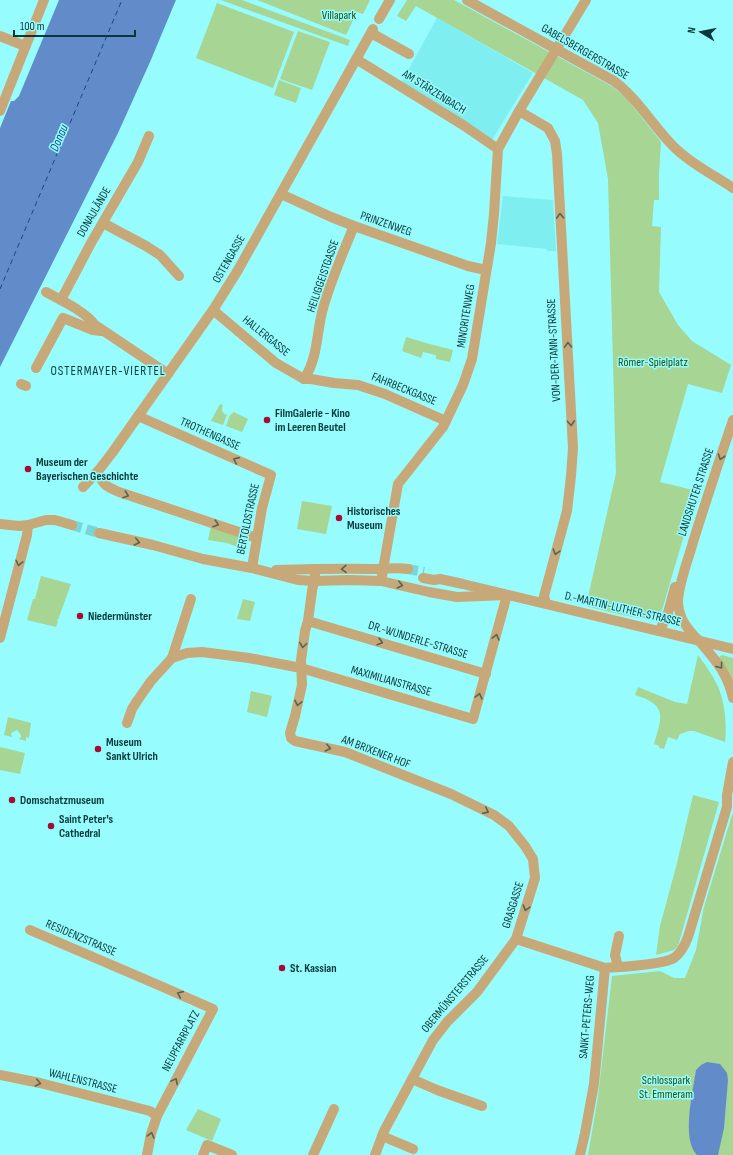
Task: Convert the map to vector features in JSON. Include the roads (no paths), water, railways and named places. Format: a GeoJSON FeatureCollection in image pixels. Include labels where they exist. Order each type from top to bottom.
{"type":"FeatureCollection","features":[{"type":"Feature","properties":{"kind":"street"},"geometry":{"type":"LineString","coordinates":[[0,111],[44,0]]}},
{"type":"Feature","properties":{"kind":"street"},"geometry":{"type":"LineString","coordinates":[[379,19],[390,0]]}},
{"type":"Feature","properties":{"kind":"street","name":"GABELSBERGERSTRASSE"},"geometry":{"type":"LineString","coordinates":[[467,0],[614,81],[628,92],[674,147],[690,160],[733,188]]}},
{"type":"Feature","properties":{"kind":"street","name":"MINORITENWEG"},"geometry":{"type":"LineString","coordinates":[[381,581],[398,484],[443,427],[463,384],[472,359],[494,214],[498,149],[519,110],[586,0]]}},
{"type":"Feature","properties":{"kind":"street","name":"OSTENGASSE"},"geometry":{"type":"LineString","coordinates":[[83,487],[112,453],[213,310],[238,270],[372,31],[409,54]]}},
{"type":"Feature","properties":{"kind":"street"},"geometry":{"type":"LineString","coordinates":[[0,36],[25,46]]}},
{"type":"Feature","properties":{"kind":"street","name":"AM STÄRZENBACH"},"geometry":{"type":"LineString","coordinates":[[356,59],[498,149]]}},
{"type":"Feature","properties":{"kind":"street","name":"VON-DER-TANN-STRASSE"},"geometry":{"type":"LineString","coordinates":[[519,110],[548,128],[555,141],[568,340],[573,448],[571,476],[566,516],[544,596],[546,603]]}},
{"type":"Feature","properties":{"kind":"street","name":"DONAULÄNDE"},"geometry":{"type":"LineString","coordinates":[[61,300],[138,162],[149,136]]}},
{"type":"Feature","properties":{"kind":"street","name":"PRINZENWEG"},"geometry":{"type":"LineString","coordinates":[[281,194],[354,226],[468,266],[486,270]]}},
{"type":"Feature","properties":{"kind":"street"},"geometry":{"type":"LineString","coordinates":[[103,223],[160,255],[179,276]]}},
{"type":"Feature","properties":{"kind":"street","name":"HEILIGGEISTGASSE"},"geometry":{"type":"LineString","coordinates":[[304,379],[310,371],[317,346],[323,306],[354,226]]}},
{"type":"Feature","properties":{"kind":"street"},"geometry":{"type":"LineString","coordinates":[[46,292],[92,320],[95,325],[103,331],[168,374]]}},
{"type":"Feature","properties":{"kind":"street","name":"HALLERGASSE"},"geometry":{"type":"LineString","coordinates":[[213,310],[276,362],[304,379]]}},
{"type":"Feature","properties":{"kind":"street"},"geometry":{"type":"LineString","coordinates":[[36,368],[63,318],[93,330],[103,331]]}},
{"type":"Feature","properties":{"kind":"street","name":"FAHRBECKGASSE"},"geometry":{"type":"LineString","coordinates":[[304,379],[311,378],[334,383],[358,385],[385,394],[446,421]]}},
{"type":"Feature","properties":{"kind":"street","name":"TROTHENGASSE"},"geometry":{"type":"LineString","coordinates":[[138,416],[271,475]]}},
{"type":"Feature","properties":{"kind":"street","name":"LANDSHUTER STRASSE"},"geometry":{"type":"LineString","coordinates":[[733,420],[707,497],[684,573],[678,601],[680,613],[686,626],[723,670],[729,683],[733,698]]}},
{"type":"Feature","properties":{"kind":"street"},"geometry":{"type":"LineString","coordinates":[[98,471],[102,482],[108,487],[119,492],[257,538]]}},
{"type":"Feature","properties":{"kind":"street","name":"BERTOLDSTRASSE"},"geometry":{"type":"LineString","coordinates":[[252,568],[271,475]]}},
{"type":"Feature","properties":{"kind":"street"},"geometry":{"type":"LineString","coordinates":[[0,524],[19,526],[28,525],[43,520],[55,520],[72,525]]}},
{"type":"Feature","properties":{"kind":"street"},"geometry":{"type":"LineString","coordinates":[[0,638],[27,535],[28,525]]}},
{"type":"Feature","properties":{"kind":"street"},"geometry":{"type":"LineString","coordinates":[[99,533],[153,545],[190,556],[266,571],[383,569],[407,572]]}},
{"type":"Feature","properties":{"kind":"street"},"geometry":{"type":"LineString","coordinates":[[301,668],[305,631],[308,621],[316,569]]}},
{"type":"Feature","properties":{"kind":"street","name":"D.-MARTIN-LUTHER-STRASSE"},"geometry":{"type":"LineString","coordinates":[[266,571],[298,580],[381,581],[458,597],[507,595]]}},
{"type":"Feature","properties":{"kind":"street","name":"LANDSHUTER STRASSE"},"geometry":{"type":"LineString","coordinates":[[660,630],[668,613],[677,582],[684,573]]}},
{"type":"Feature","properties":{"kind":"street","name":"D.-MARTIN-LUTHER-STRASSE"},"geometry":{"type":"LineString","coordinates":[[424,575],[660,630],[733,649]]}},
{"type":"Feature","properties":{"kind":"street"},"geometry":{"type":"LineString","coordinates":[[429,592],[436,578]]}},
{"type":"Feature","properties":{"kind":"street"},"geometry":{"type":"LineString","coordinates":[[486,674],[507,595]]}},
{"type":"Feature","properties":{"kind":"street"},"geometry":{"type":"LineString","coordinates":[[127,723],[132,709],[137,701],[172,658],[191,599]]}},
{"type":"Feature","properties":{"kind":"street","name":"DR.-WUNDERLE-STRASSE"},"geometry":{"type":"LineString","coordinates":[[308,621],[486,674]]}},
{"type":"Feature","properties":{"kind":"street","name":"MAXIMILIANSTRASSE"},"geometry":{"type":"LineString","coordinates":[[172,658],[202,652],[225,654],[301,668],[473,719],[486,674]]}},
{"type":"Feature","properties":{"kind":"street","name":"AM BRIXENER HOF"},"geometry":{"type":"LineString","coordinates":[[301,668],[302,685],[290,733],[291,738],[295,741],[345,752],[451,794],[494,815],[509,826],[525,846],[533,859],[535,878]]}},
{"type":"Feature","properties":{"kind":"street","name":"SANKT-PETERS-WEG"},"geometry":{"type":"LineString","coordinates":[[580,1155],[594,1084],[605,968],[664,962],[674,958],[684,946],[730,800],[733,762]]}},
{"type":"Feature","properties":{"kind":"street","name":"GRASGASSE"},"geometry":{"type":"LineString","coordinates":[[516,939],[535,878]]}},
{"type":"Feature","properties":{"kind":"street","name":"RESIDENZSTRASSE"},"geometry":{"type":"LineString","coordinates":[[30,930],[123,970]]}},
{"type":"Feature","properties":{"kind":"street"},"geometry":{"type":"LineString","coordinates":[[618,967],[615,955],[619,936]]}},
{"type":"Feature","properties":{"kind":"street"},"geometry":{"type":"LineString","coordinates":[[516,939],[605,968]]}},
{"type":"Feature","properties":{"kind":"street","name":"OBERMÜNSTERSTRASSE"},"geometry":{"type":"LineString","coordinates":[[376,1155],[382,1136],[427,1049],[440,1030],[477,992],[516,939]]}},
{"type":"Feature","properties":{"kind":"street","name":"NEUPFARRPLATZ"},"geometry":{"type":"LineString","coordinates":[[123,970],[213,1009],[157,1116],[151,1134],[147,1155]]}},
{"type":"Feature","properties":{"kind":"street","name":"WAHLENSTRASSE"},"geometry":{"type":"LineString","coordinates":[[0,1075],[40,1083],[150,1111],[157,1116]]}},
{"type":"Feature","properties":{"kind":"street"},"geometry":{"type":"LineString","coordinates":[[412,1079],[437,1090],[482,1106]]}},
{"type":"Feature","properties":{"kind":"street"},"geometry":{"type":"LineString","coordinates":[[313,1155],[334,1109]]}},
{"type":"Feature","properties":{"kind":"street"},"geometry":{"type":"LineString","coordinates":[[382,1136],[413,1149]]}},
{"type":"Feature","properties":{"kind":"street"},"geometry":{"type":"LineString","coordinates":[[203,1155],[207,1145],[232,1155]]}},
{"type":"Feature","properties":{"kind":"water","name":"Donau"},"geometry":{"type":"Polygon","coordinates":[[[59,0],[176,0],[118,133],[0,367],[0,128],[11,101],[14,101],[19,96],[59,0]]]}},
{"type":"Feature","properties":{"kind":"water"},"geometry":{"type":"Polygon","coordinates":[[[707,1062],[720,1064],[727,1073],[728,1080],[724,1128],[718,1155],[697,1155],[692,1148],[690,1138],[689,1114],[696,1070],[707,1062]]]}},
{"type":"Feature","properties":{"kind":"tunnel"},"geometry":{"type":"LineString","coordinates":[[72,525],[99,533]]}},
{"type":"Feature","properties":{"kind":"tunnel"},"geometry":{"type":"LineString","coordinates":[[408,569],[424,572]]}},
{"type":"Feature","properties":{"kind":"place","name":"FilmGalerie - Kino im Leeren Beutel"},"geometry":{"type":"Point","coordinates":[267,420]}},
{"type":"Feature","properties":{"kind":"place","name":"Museum der Bayerischen Geschichte"},"geometry":{"type":"Point","coordinates":[28,469]}},
{"type":"Feature","properties":{"kind":"place","name":"Historisches Museum"},"geometry":{"type":"Point","coordinates":[339,518]}},
{"type":"Feature","properties":{"kind":"place","name":"Niedermünster"},"geometry":{"type":"Point","coordinates":[80,616]}},
{"type":"Feature","properties":{"kind":"place","name":"Museum Sankt Ulrich"},"geometry":{"type":"Point","coordinates":[98,749]}},
{"type":"Feature","properties":{"kind":"place","name":"Domschatzmuseum"},"geometry":{"type":"Point","coordinates":[12,800]}},
{"type":"Feature","properties":{"kind":"place","name":"Saint Peter's Cathedral"},"geometry":{"type":"Point","coordinates":[51,826]}},
{"type":"Feature","properties":{"kind":"place","name":"St. Kassian"},"geometry":{"type":"Point","coordinates":[282,968]}},
{"type":"Feature","properties":{"kind":"district","name":"OSTERMAYER-VIERTEL"},"geometry":{"type":"Point","coordinates":[108,371]}},
{"type":"Feature","properties":{"kind":"park label","name":"Villapark"},"geometry":{"type":"Point","coordinates":[339,15]}},
{"type":"Feature","properties":{"kind":"park label","name":"Römer-Spielplatz"},"geometry":{"type":"Point","coordinates":[653,362]}},
{"type":"Feature","properties":{"kind":"park label","name":"Schlosspark St. Emmeram"},"geometry":{"type":"Point","coordinates":[666,1087]}}]}
